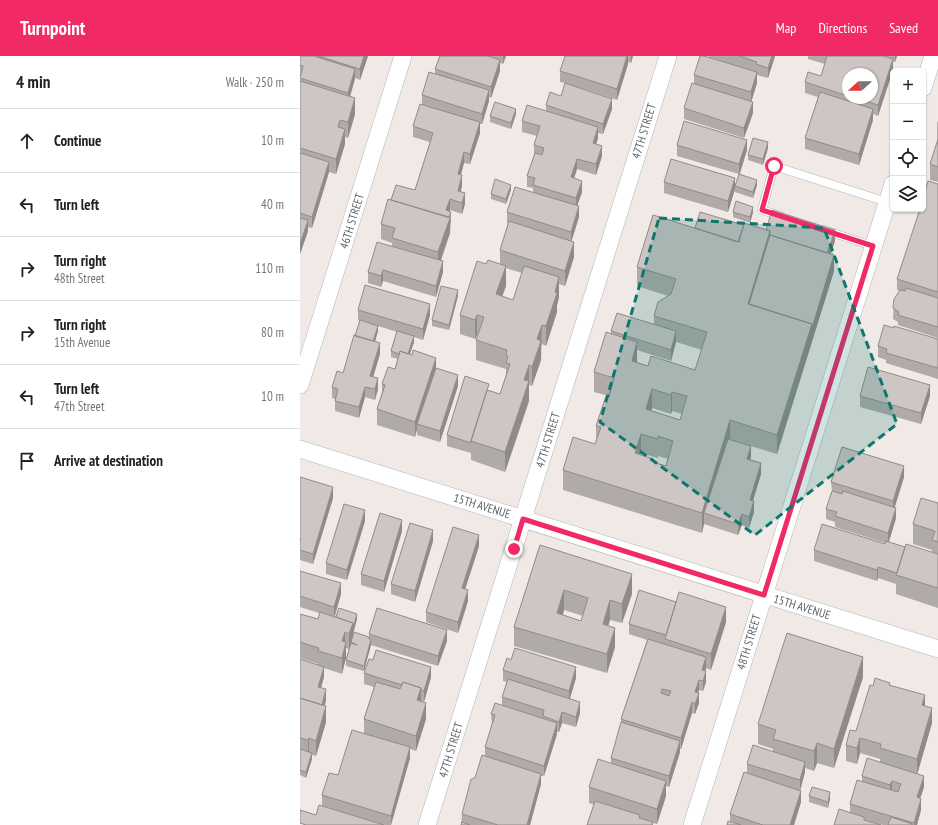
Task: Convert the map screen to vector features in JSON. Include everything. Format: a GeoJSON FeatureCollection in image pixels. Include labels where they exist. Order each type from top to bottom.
{"type":"FeatureCollection","features":[{"type":"Feature","properties":{"kind":"street","name":"46TH STREET"},"geometry":{"type":"LineString","coordinates":[[300,385],[403,56]]}},
{"type":"Feature","properties":{"kind":"street","name":"47TH STREET"},"geometry":{"type":"LineString","coordinates":[[427,825],[668,56]]}},
{"type":"Feature","properties":{"kind":"street"},"geometry":{"type":"LineString","coordinates":[[926,78],[933,56]]}},
{"type":"Feature","properties":{"kind":"street","name":"48TH STREET"},"geometry":{"type":"LineString","coordinates":[[692,825],[890,193]]}},
{"type":"Feature","properties":{"kind":"street","name":"15TH AVENUE"},"geometry":{"type":"LineString","coordinates":[[300,449],[938,649]]}},
{"type":"Feature","properties":{"kind":"lane"},"geometry":{"type":"LineString","coordinates":[[792,220],[762,210],[774,166],[887,202]]}},
{"type":"Feature","properties":{"kind":"lane"},"geometry":{"type":"LineString","coordinates":[[815,227],[873,246]]}},
{"type":"Feature","properties":{"kind":"highlighted area"},"geometry":{"type":"Polygon","coordinates":[[[659,218],[824,228],[897,424],[755,535],[600,422],[659,218]]]}},
{"type":"Feature","properties":{"kind":"building"},"geometry":{"type":"Polygon","coordinates":[[[300,56],[314,56],[355,69],[348,93],[300,78],[303,66],[300,65],[300,56]]]}},
{"type":"Feature","properties":{"kind":"building"},"geometry":{"type":"Polygon","coordinates":[[[318,56],[364,56],[360,69],[318,56]]]}},
{"type":"Feature","properties":{"kind":"building"},"geometry":{"type":"Polygon","coordinates":[[[440,56],[488,56],[500,60],[491,87],[435,69],[440,56]]]}},
{"type":"Feature","properties":{"kind":"building"},"geometry":{"type":"Polygon","coordinates":[[[565,56],[627,56],[617,89],[560,71],[565,56]]]}},
{"type":"Feature","properties":{"kind":"building"},"geometry":{"type":"Polygon","coordinates":[[[700,56],[757,72],[751,92],[694,75],[700,56]]]}},
{"type":"Feature","properties":{"kind":"building"},"geometry":{"type":"Polygon","coordinates":[[[739,56],[772,56],[768,68],[756,64],[757,62],[739,56]]]}},
{"type":"Feature","properties":{"kind":"building"},"geometry":{"type":"Polygon","coordinates":[[[827,56],[883,56],[893,59],[878,105],[875,104],[878,104],[878,68],[842,68],[842,94],[805,82],[808,72],[821,76],[827,56]]]}},
{"type":"Feature","properties":{"kind":"building"},"geometry":{"type":"Polygon","coordinates":[[[429,72],[489,90],[482,114],[422,95],[429,72]]]}},
{"type":"Feature","properties":{"kind":"building"},"geometry":{"type":"Polygon","coordinates":[[[300,81],[355,98],[348,122],[340,120],[338,127],[345,129],[336,159],[300,148],[300,81]]]}},
{"type":"Feature","properties":{"kind":"building"},"geometry":{"type":"Polygon","coordinates":[[[565,83],[612,99],[603,124],[546,105],[550,92],[561,96],[565,83]]]}},
{"type":"Feature","properties":{"kind":"building"},"geometry":{"type":"Polygon","coordinates":[[[692,83],[753,102],[744,128],[684,108],[692,83]]]}},
{"type":"Feature","properties":{"kind":"building"},"geometry":{"type":"Polygon","coordinates":[[[820,92],[842,99],[842,104],[857,104],[873,109],[859,154],[805,138],[820,92]]]}},
{"type":"Feature","properties":{"kind":"building"},"geometry":{"type":"Polygon","coordinates":[[[495,102],[516,109],[511,123],[490,116],[495,102]]]}},
{"type":"Feature","properties":{"kind":"building"},"geometry":{"type":"Polygon","coordinates":[[[420,104],[480,122],[470,154],[464,152],[458,174],[462,175],[458,191],[465,193],[462,203],[450,199],[446,210],[451,212],[449,217],[391,200],[396,185],[415,190],[433,133],[413,126],[420,104]]]}},
{"type":"Feature","properties":{"kind":"building"},"geometry":{"type":"Polygon","coordinates":[[[527,105],[598,127],[593,143],[602,146],[596,164],[577,159],[571,177],[582,181],[576,198],[533,185],[535,178],[527,176],[535,153],[542,155],[544,148],[534,145],[540,126],[522,121],[527,105]]]}},
{"type":"Feature","properties":{"kind":"building"},"geometry":{"type":"Polygon","coordinates":[[[684,121],[747,140],[739,164],[677,145],[684,121]]]}},
{"type":"Feature","properties":{"kind":"building"},"geometry":{"type":"Polygon","coordinates":[[[753,138],[768,142],[763,159],[748,155],[753,138]]]}},
{"type":"Feature","properties":{"kind":"building"},"geometry":{"type":"Polygon","coordinates":[[[938,139],[938,167],[930,164],[938,139]]]}},
{"type":"Feature","properties":{"kind":"building"},"geometry":{"type":"Polygon","coordinates":[[[300,153],[329,162],[312,217],[300,213],[300,153]]]}},
{"type":"Feature","properties":{"kind":"building"},"geometry":{"type":"Polygon","coordinates":[[[671,159],[735,178],[728,201],[664,182],[671,159]]]}},
{"type":"Feature","properties":{"kind":"building"},"geometry":{"type":"Polygon","coordinates":[[[739,174],[757,180],[753,192],[735,186],[739,174]]]}},
{"type":"Feature","properties":{"kind":"building"},"geometry":{"type":"Polygon","coordinates":[[[495,179],[511,185],[506,199],[491,194],[495,179]]]}},
{"type":"Feature","properties":{"kind":"building"},"geometry":{"type":"Polygon","coordinates":[[[928,181],[938,184],[938,292],[897,279],[919,212],[926,212],[926,188],[928,181]]]}},
{"type":"Feature","properties":{"kind":"building"},"geometry":{"type":"Polygon","coordinates":[[[515,187],[579,206],[571,232],[507,212],[515,187]]]}},
{"type":"Feature","properties":{"kind":"building"},"geometry":{"type":"Polygon","coordinates":[[[388,199],[450,218],[438,252],[392,238],[395,228],[381,224],[388,199]]]}},
{"type":"Feature","properties":{"kind":"building"},"geometry":{"type":"Polygon","coordinates":[[[736,201],[753,207],[750,217],[733,212],[736,201]]]}},
{"type":"Feature","properties":{"kind":"building"},"geometry":{"type":"Polygon","coordinates":[[[772,210],[835,230],[827,253],[770,235],[770,231],[766,230],[772,210]]]}},
{"type":"Feature","properties":{"kind":"building"},"geometry":{"type":"Polygon","coordinates":[[[700,212],[744,225],[738,242],[695,228],[700,212]]]}},
{"type":"Feature","properties":{"kind":"building"},"geometry":{"type":"Polygon","coordinates":[[[653,215],[739,242],[744,223],[770,231],[748,304],[812,324],[777,435],[730,420],[702,513],[563,470],[573,437],[595,444],[601,427],[596,426],[606,396],[609,397],[614,378],[594,372],[606,332],[637,342],[632,361],[648,366],[651,356],[695,370],[707,332],[654,316],[658,302],[671,294],[676,279],[637,267],[653,215]],[[652,389],[646,409],[680,420],[687,396],[672,392],[671,395],[652,389]],[[641,434],[635,453],[653,459],[656,463],[666,466],[673,441],[658,436],[658,439],[641,434]]]}},
{"type":"Feature","properties":{"kind":"building"},"geometry":{"type":"Polygon","coordinates":[[[300,218],[308,220],[300,244],[300,218]]]}},
{"type":"Feature","properties":{"kind":"building"},"geometry":{"type":"Polygon","coordinates":[[[509,221],[574,242],[565,271],[500,250],[509,221]]]}},
{"type":"Feature","properties":{"kind":"building"},"geometry":{"type":"Polygon","coordinates":[[[770,235],[834,255],[812,328],[812,324],[749,304],[770,235]]]}},
{"type":"Feature","properties":{"kind":"building"},"geometry":{"type":"Polygon","coordinates":[[[377,242],[443,261],[436,286],[383,270],[381,276],[368,272],[377,242]]]}},
{"type":"Feature","properties":{"kind":"building"},"geometry":{"type":"Polygon","coordinates":[[[488,260],[506,266],[496,294],[513,300],[524,266],[559,277],[555,292],[557,293],[546,326],[542,325],[537,339],[541,341],[532,367],[529,365],[524,380],[529,381],[505,452],[471,441],[487,390],[500,394],[510,364],[506,363],[508,356],[506,355],[507,350],[476,340],[484,317],[477,315],[475,320],[460,315],[477,261],[486,264],[488,260]]]}},
{"type":"Feature","properties":{"kind":"building"},"geometry":{"type":"Polygon","coordinates":[[[365,285],[430,304],[423,329],[358,310],[365,285]]]}},
{"type":"Feature","properties":{"kind":"building"},"geometry":{"type":"Polygon","coordinates":[[[441,286],[458,290],[449,325],[432,320],[441,286]]]}},
{"type":"Feature","properties":{"kind":"building"},"geometry":{"type":"Polygon","coordinates":[[[906,288],[938,298],[938,327],[898,315],[899,312],[893,308],[894,299],[900,290],[905,291],[906,288]]]}},
{"type":"Feature","properties":{"kind":"building"},"geometry":{"type":"Polygon","coordinates":[[[617,313],[676,331],[671,350],[611,331],[617,313]]]}},
{"type":"Feature","properties":{"kind":"building"},"geometry":{"type":"Polygon","coordinates":[[[360,320],[378,326],[373,341],[355,336],[360,320]]]}},
{"type":"Feature","properties":{"kind":"building"},"geometry":{"type":"Polygon","coordinates":[[[884,325],[894,328],[894,326],[938,339],[938,368],[886,353],[887,349],[878,346],[884,325]]]}},
{"type":"Feature","properties":{"kind":"building"},"geometry":{"type":"Polygon","coordinates":[[[397,331],[414,336],[408,354],[400,351],[399,354],[391,351],[397,331]]]}},
{"type":"Feature","properties":{"kind":"building"},"geometry":{"type":"Polygon","coordinates":[[[354,335],[380,343],[370,376],[378,378],[375,389],[365,387],[359,407],[335,401],[338,389],[332,387],[337,371],[343,373],[354,335]]]}},
{"type":"Feature","properties":{"kind":"building"},"geometry":{"type":"Polygon","coordinates":[[[413,350],[436,358],[415,422],[377,409],[385,385],[382,384],[388,367],[395,369],[400,351],[412,355],[413,350]]]}},
{"type":"Feature","properties":{"kind":"building"},"geometry":{"type":"Polygon","coordinates":[[[868,367],[930,385],[921,413],[860,396],[868,367]]]}},
{"type":"Feature","properties":{"kind":"building"},"geometry":{"type":"Polygon","coordinates":[[[436,368],[458,375],[440,431],[417,424],[436,368]]]}},
{"type":"Feature","properties":{"kind":"building"},"geometry":{"type":"Polygon","coordinates":[[[465,376],[489,384],[471,443],[447,435],[465,376]]]}},
{"type":"Feature","properties":{"kind":"building"},"geometry":{"type":"Polygon","coordinates":[[[728,439],[751,446],[747,459],[761,463],[750,500],[754,501],[749,517],[742,514],[738,524],[704,513],[728,439]]]}},
{"type":"Feature","properties":{"kind":"building"},"geometry":{"type":"Polygon","coordinates":[[[842,447],[904,466],[893,501],[831,482],[842,447]]]}},
{"type":"Feature","properties":{"kind":"building"},"geometry":{"type":"Polygon","coordinates":[[[300,477],[333,487],[313,554],[300,550],[300,477]]]}},
{"type":"Feature","properties":{"kind":"building"},"geometry":{"type":"Polygon","coordinates":[[[832,491],[842,494],[843,491],[896,508],[888,533],[835,516],[837,512],[826,509],[832,491]]]}},
{"type":"Feature","properties":{"kind":"building"},"geometry":{"type":"Polygon","coordinates":[[[921,498],[938,503],[938,542],[932,540],[935,531],[913,524],[921,498]]]}},
{"type":"Feature","properties":{"kind":"building"},"geometry":{"type":"Polygon","coordinates":[[[344,504],[365,510],[347,570],[326,563],[344,504]]]}},
{"type":"Feature","properties":{"kind":"building"},"geometry":{"type":"Polygon","coordinates":[[[380,513],[402,520],[384,581],[361,574],[380,513]]]}},
{"type":"Feature","properties":{"kind":"building"},"geometry":{"type":"Polygon","coordinates":[[[410,523],[433,530],[415,591],[391,584],[410,523]]]}},
{"type":"Feature","properties":{"kind":"building"},"geometry":{"type":"Polygon","coordinates":[[[822,524],[885,544],[886,541],[905,547],[897,573],[878,567],[877,570],[814,550],[822,524]]]}},
{"type":"Feature","properties":{"kind":"building"},"geometry":{"type":"Polygon","coordinates":[[[453,527],[479,535],[462,588],[468,590],[458,622],[426,612],[453,527]]]}},
{"type":"Feature","properties":{"kind":"building"},"geometry":{"type":"Polygon","coordinates":[[[906,544],[938,554],[938,588],[896,575],[906,544]]]}},
{"type":"Feature","properties":{"kind":"building"},"geometry":{"type":"Polygon","coordinates":[[[540,545],[632,574],[622,604],[610,600],[603,624],[615,628],[607,654],[514,627],[540,545]],[[564,590],[557,613],[581,621],[588,598],[564,590]]]}},
{"type":"Feature","properties":{"kind":"building"},"geometry":{"type":"Polygon","coordinates":[[[300,571],[341,583],[334,607],[300,596],[300,571]]]}},
{"type":"Feature","properties":{"kind":"building"},"geometry":{"type":"Polygon","coordinates":[[[639,590],[676,602],[666,635],[629,624],[639,590]]]}},
{"type":"Feature","properties":{"kind":"building"},"geometry":{"type":"Polygon","coordinates":[[[679,592],[726,607],[711,654],[665,639],[679,592]]]}},
{"type":"Feature","properties":{"kind":"building"},"geometry":{"type":"Polygon","coordinates":[[[339,608],[357,614],[353,628],[353,623],[336,617],[339,608]]]}},
{"type":"Feature","properties":{"kind":"building"},"geometry":{"type":"Polygon","coordinates":[[[377,608],[447,630],[438,656],[369,634],[377,608]]]}},
{"type":"Feature","properties":{"kind":"building"},"geometry":{"type":"Polygon","coordinates":[[[320,612],[353,623],[349,634],[345,632],[342,641],[346,642],[342,658],[318,651],[319,648],[300,642],[300,614],[318,619],[320,612]]]}},
{"type":"Feature","properties":{"kind":"building"},"geometry":{"type":"Polygon","coordinates":[[[354,632],[371,639],[364,666],[346,660],[351,643],[357,645],[351,642],[354,632]]]}},
{"type":"Feature","properties":{"kind":"building"},"geometry":{"type":"Polygon","coordinates":[[[787,633],[863,657],[834,749],[817,743],[814,751],[773,739],[776,730],[758,724],[787,633]]]}},
{"type":"Feature","properties":{"kind":"building"},"geometry":{"type":"Polygon","coordinates":[[[648,639],[706,657],[702,670],[706,671],[703,681],[699,680],[695,692],[699,693],[695,704],[692,702],[681,738],[621,719],[648,639]],[[662,689],[661,693],[669,696],[671,691],[662,689]]]}},
{"type":"Feature","properties":{"kind":"building"},"geometry":{"type":"Polygon","coordinates":[[[515,648],[576,667],[569,691],[503,670],[507,658],[511,660],[515,648]]]}},
{"type":"Feature","properties":{"kind":"building"},"geometry":{"type":"Polygon","coordinates":[[[376,650],[431,667],[424,691],[421,690],[421,688],[403,682],[402,685],[364,673],[369,659],[373,660],[376,650]]]}},
{"type":"Feature","properties":{"kind":"building"},"geometry":{"type":"Polygon","coordinates":[[[300,659],[324,667],[318,687],[326,689],[322,705],[300,698],[300,659]]]}},
{"type":"Feature","properties":{"kind":"building"},"geometry":{"type":"Polygon","coordinates":[[[875,678],[890,683],[889,685],[925,695],[922,705],[932,708],[917,759],[880,748],[881,744],[860,738],[857,748],[846,745],[850,730],[856,731],[870,685],[873,686],[875,678]]]}},
{"type":"Feature","properties":{"kind":"building"},"geometry":{"type":"Polygon","coordinates":[[[508,679],[580,702],[576,717],[562,712],[559,722],[543,716],[544,710],[502,697],[508,679]]]}},
{"type":"Feature","properties":{"kind":"building"},"geometry":{"type":"Polygon","coordinates":[[[376,682],[400,689],[403,682],[421,688],[417,700],[426,703],[416,736],[364,719],[376,682]]]}},
{"type":"Feature","properties":{"kind":"building"},"geometry":{"type":"Polygon","coordinates":[[[300,698],[326,706],[316,741],[309,738],[308,740],[300,738],[300,698]]]}},
{"type":"Feature","properties":{"kind":"building"},"geometry":{"type":"Polygon","coordinates":[[[495,703],[557,723],[544,766],[485,747],[495,715],[491,714],[495,703]]]}},
{"type":"Feature","properties":{"kind":"building"},"geometry":{"type":"Polygon","coordinates":[[[621,722],[680,741],[669,776],[611,758],[621,722]]]}},
{"type":"Feature","properties":{"kind":"building"},"geometry":{"type":"Polygon","coordinates":[[[352,730],[410,747],[391,816],[322,795],[329,773],[338,775],[352,730]]]}},
{"type":"Feature","properties":{"kind":"building"},"geometry":{"type":"Polygon","coordinates":[[[753,745],[805,762],[800,780],[747,764],[753,745]]]}},
{"type":"Feature","properties":{"kind":"building"},"geometry":{"type":"Polygon","coordinates":[[[300,749],[312,753],[306,772],[300,770],[300,749]]]}},
{"type":"Feature","properties":{"kind":"building"},"geometry":{"type":"Polygon","coordinates":[[[482,755],[541,774],[527,825],[498,825],[462,814],[471,779],[475,778],[482,755]]]}},
{"type":"Feature","properties":{"kind":"building"},"geometry":{"type":"Polygon","coordinates":[[[867,758],[924,776],[917,797],[921,799],[914,823],[850,804],[857,780],[898,792],[901,784],[892,781],[890,785],[862,776],[867,758]]]}},
{"type":"Feature","properties":{"kind":"building"},"geometry":{"type":"Polygon","coordinates":[[[598,759],[666,781],[657,809],[589,787],[598,759]]]}},
{"type":"Feature","properties":{"kind":"building"},"geometry":{"type":"Polygon","coordinates":[[[744,772],[801,791],[790,825],[763,825],[730,814],[744,772]]]}},
{"type":"Feature","properties":{"kind":"building"},"geometry":{"type":"Polygon","coordinates":[[[812,787],[830,792],[828,802],[809,796],[812,787]]]}},
{"type":"Feature","properties":{"kind":"building"},"geometry":{"type":"Polygon","coordinates":[[[595,801],[640,815],[639,818],[653,822],[652,825],[587,825],[595,801]]]}},
{"type":"Feature","properties":{"kind":"building"},"geometry":{"type":"Polygon","coordinates":[[[319,805],[384,825],[306,825],[300,823],[300,810],[316,815],[319,805]]]}},
{"type":"Feature","properties":{"kind":"building"},"geometry":{"type":"Polygon","coordinates":[[[839,809],[864,817],[864,820],[881,825],[834,825],[839,809]]]}},
{"type":"Feature","properties":{"kind":"building"},"geometry":{"type":"Polygon","coordinates":[[[891,817],[912,824],[912,825],[888,825],[891,817]]]}},
{"type":"Feature","properties":{"kind":"building"},"geometry":{"type":"Polygon","coordinates":[[[728,821],[741,825],[727,825],[728,821]]]}},
{"type":"Feature","properties":{"kind":"building"},"geometry":{"type":"Polygon","coordinates":[[[462,822],[470,825],[461,825],[462,822]]]}},
{"type":"Feature","properties":{"kind":"route"},"geometry":{"type":"LineString","coordinates":[[514,549],[523,519],[764,595],[873,246],[762,210],[774,166]]}}]}
